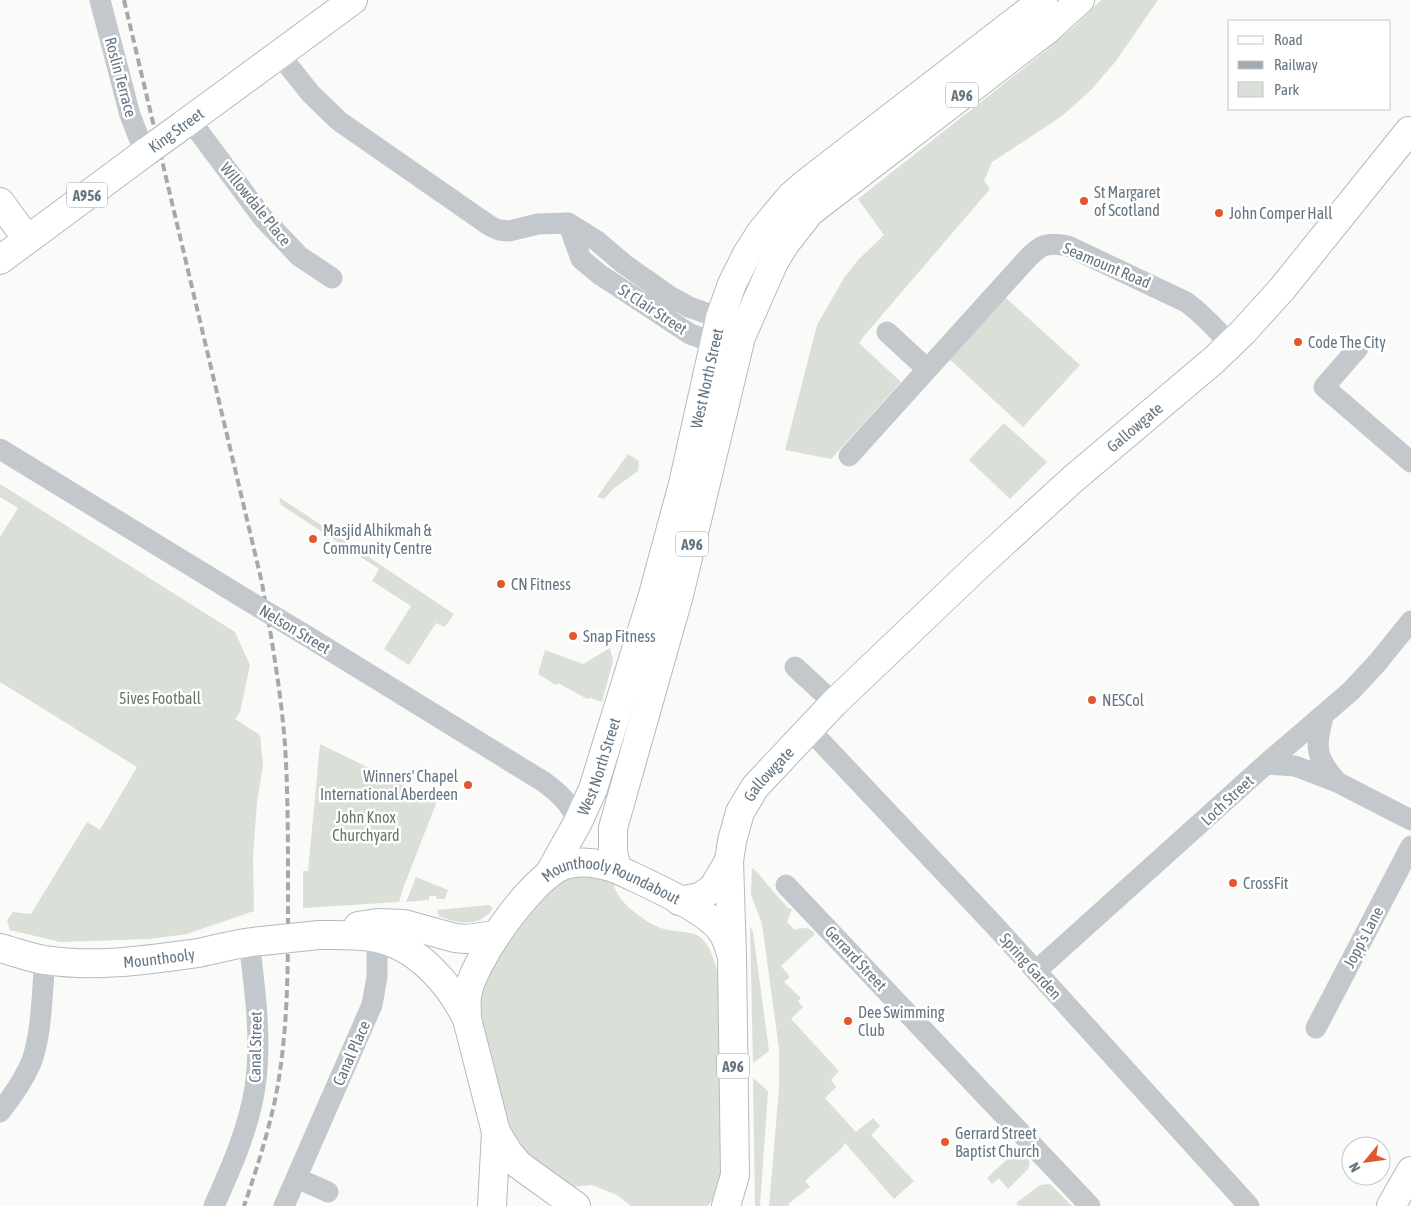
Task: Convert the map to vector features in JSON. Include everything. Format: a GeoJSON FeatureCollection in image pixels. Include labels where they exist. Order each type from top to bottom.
{"type":"FeatureCollection","features":[{"type":"Feature","properties":{"kind":"main road","name":"King Street"},"geometry":{"type":"LineString","coordinates":[[0,260],[353,0]]}},
{"type":"Feature","properties":{"kind":"main road","name":"West North Street"},"geometry":{"type":"LineString","coordinates":[[550,874],[578,822],[593,789],[653,595],[683,484],[718,330],[732,284],[747,254],[761,232],[791,196],[1043,0]]}},
{"type":"Feature","properties":{"kind":"main road","name":"West North Street"},"geometry":{"type":"LineString","coordinates":[[617,869],[613,852],[613,828],[679,595],[741,337],[774,262],[785,244],[810,212],[828,196],[1047,30],[1080,0]]}},
{"type":"Feature","properties":{"kind":"main road","name":"Gallowgate"},"geometry":{"type":"LineString","coordinates":[[732,957],[729,860],[736,826],[746,800],[755,787],[834,703],[943,599],[1073,479],[1230,344],[1282,289],[1410,132]]}},
{"type":"Feature","properties":{"kind":"main road"},"geometry":{"type":"LineString","coordinates":[[0,202],[27,240]]}},
{"type":"Feature","properties":{"kind":"main road","name":"Gallowgate"},"geometry":{"type":"LineString","coordinates":[[680,901],[700,897],[713,888],[729,860]]}},
{"type":"Feature","properties":{"kind":"main road","name":"Mounthooly Roundabout"},"geometry":{"type":"LineString","coordinates":[[576,1206],[519,1164],[508,1152],[496,1132],[467,1019],[467,995],[484,952],[526,897],[550,874],[561,867],[583,863],[605,865],[617,869],[680,901],[703,914],[721,929],[727,940],[732,957],[735,1175],[726,1206]]}},
{"type":"Feature","properties":{"kind":"main road","name":"Mounthooly"},"geometry":{"type":"LineString","coordinates":[[0,948],[44,960],[103,964],[204,952],[256,941],[414,926],[455,938],[466,939],[496,935]]}},
{"type":"Feature","properties":{"kind":"main road"},"geometry":{"type":"LineString","coordinates":[[377,930],[429,968],[453,994],[467,1019]]}},
{"type":"Feature","properties":{"kind":"main road","name":"A96"},"geometry":{"type":"LineString","coordinates":[[492,1206],[496,1132]]}},
{"type":"Feature","properties":{"kind":"main road"},"geometry":{"type":"LineString","coordinates":[[1391,1206],[1411,1171]]}},
{"type":"Feature","properties":{"kind":"main road"},"geometry":{"type":"LineString","coordinates":[[735,1175],[736,1206]]}},
{"type":"Feature","properties":{"kind":"street","name":"Roslin Terrace"},"geometry":{"type":"LineString","coordinates":[[100,0],[130,115],[139,138],[147,151]]}},
{"type":"Feature","properties":{"kind":"street","name":"St Clair Street"},"geometry":{"type":"LineString","coordinates":[[279,54],[311,94],[339,121],[490,226],[499,230],[509,231],[538,224],[568,223],[581,259],[599,274],[680,328],[718,330],[741,337]]}},
{"type":"Feature","properties":{"kind":"street","name":"Willowdale Place"},"geometry":{"type":"LineString","coordinates":[[187,122],[263,218],[299,256],[332,278]]}},
{"type":"Feature","properties":{"kind":"street","name":"Seamount Road"},"geometry":{"type":"LineString","coordinates":[[849,456],[1034,251],[1043,245],[1068,246],[1186,302],[1210,321],[1230,344]]}},
{"type":"Feature","properties":{"kind":"street"},"geometry":{"type":"LineString","coordinates":[[887,332],[927,369]]}},
{"type":"Feature","properties":{"kind":"street"},"geometry":{"type":"LineString","coordinates":[[1358,348],[1324,387],[1411,462]]}},
{"type":"Feature","properties":{"kind":"street","name":"Nelson Street"},"geometry":{"type":"LineString","coordinates":[[0,449],[544,782],[565,799],[578,822]]}},
{"type":"Feature","properties":{"kind":"street","name":"Loch Street"},"geometry":{"type":"LineString","coordinates":[[1036,971],[1266,764],[1351,691],[1378,663],[1411,621]]}},
{"type":"Feature","properties":{"kind":"street"},"geometry":{"type":"LineString","coordinates":[[795,667],[834,703]]}},
{"type":"Feature","properties":{"kind":"street"},"geometry":{"type":"LineString","coordinates":[[1323,717],[1317,739],[1318,748],[1328,772],[1337,782]]}},
{"type":"Feature","properties":{"kind":"street","name":"Spring Garden"},"geometry":{"type":"LineString","coordinates":[[809,729],[1036,971],[1249,1206]]}},
{"type":"Feature","properties":{"kind":"street"},"geometry":{"type":"LineString","coordinates":[[1266,764],[1295,766],[1337,782],[1411,820]]}},
{"type":"Feature","properties":{"kind":"street","name":"Jopp's Lane"},"geometry":{"type":"LineString","coordinates":[[1316,1028],[1411,846]]}},
{"type":"Feature","properties":{"kind":"street","name":"Gerrard Street"},"geometry":{"type":"LineString","coordinates":[[786,885],[1090,1206]]}},
{"type":"Feature","properties":{"kind":"street","name":"Canal Place"},"geometry":{"type":"LineString","coordinates":[[284,1206],[372,1004],[378,977],[377,930]]}},
{"type":"Feature","properties":{"kind":"street","name":"Canal Street"},"geometry":{"type":"LineString","coordinates":[[214,1206],[237,1149],[255,1087],[257,1068],[256,941]]}},
{"type":"Feature","properties":{"kind":"street"},"geometry":{"type":"LineString","coordinates":[[0,1112],[20,1084],[31,1062],[37,1040],[44,960]]}},
{"type":"Feature","properties":{"kind":"street"},"geometry":{"type":"LineString","coordinates":[[297,1178],[328,1192]]}},
{"type":"Feature","properties":{"kind":"green space"},"geometry":{"type":"Polygon","coordinates":[[[1101,0],[1158,0],[1116,61],[1091,90],[1062,116],[992,162],[984,181],[990,189],[859,343],[901,382],[831,459],[785,450],[817,325],[844,278],[858,260],[884,235],[858,199],[1047,50],[1101,0]]]}},
{"type":"Feature","properties":{"kind":"green space"},"geometry":{"type":"Polygon","coordinates":[[[1004,296],[1080,365],[1023,427],[947,357],[1004,296]]]}},
{"type":"Feature","properties":{"kind":"green space"},"geometry":{"type":"Polygon","coordinates":[[[1004,423],[1047,462],[1010,499],[969,460],[1004,423]]]}},
{"type":"Feature","properties":{"kind":"green space"},"geometry":{"type":"Polygon","coordinates":[[[628,454],[639,461],[638,471],[613,489],[604,499],[597,497],[628,454]]]}},
{"type":"Feature","properties":{"kind":"green space","name":"5ives Football"},"geometry":{"type":"Polygon","coordinates":[[[0,484],[235,632],[250,665],[240,712],[235,719],[260,735],[263,765],[257,802],[253,857],[254,911],[187,934],[149,939],[60,942],[10,930],[7,920],[13,912],[31,914],[87,822],[100,830],[137,767],[0,682],[0,537],[18,508],[0,497],[0,484]]]}},
{"type":"Feature","properties":{"kind":"green space"},"geometry":{"type":"Polygon","coordinates":[[[279,497],[454,614],[445,627],[436,623],[409,665],[384,649],[411,606],[372,581],[379,569],[281,505],[279,497]]]}},
{"type":"Feature","properties":{"kind":"green space"},"geometry":{"type":"Polygon","coordinates":[[[610,648],[613,661],[602,702],[591,698],[587,699],[558,683],[556,685],[538,674],[545,650],[583,664],[610,648]]]}},
{"type":"Feature","properties":{"kind":"green space","name":"John Knox Churchyard"},"geometry":{"type":"Polygon","coordinates":[[[320,744],[437,801],[399,902],[303,908],[303,871],[308,871],[320,744]]]}},
{"type":"Feature","properties":{"kind":"green space"},"geometry":{"type":"Polygon","coordinates":[[[752,868],[788,908],[792,909],[787,922],[795,930],[806,928],[815,934],[781,966],[790,977],[784,982],[801,998],[798,1001],[803,1007],[791,1019],[839,1071],[831,1080],[836,1087],[825,1098],[856,1132],[873,1118],[880,1126],[871,1135],[914,1181],[894,1199],[845,1143],[841,1149],[805,1181],[810,1187],[788,1204],[789,1206],[769,1206],[779,1088],[779,1049],[762,924],[751,895],[752,868]]]}},
{"type":"Feature","properties":{"kind":"green space"},"geometry":{"type":"Polygon","coordinates":[[[579,874],[614,880],[619,897],[637,914],[658,927],[699,936],[711,954],[718,974],[724,1173],[717,1193],[708,1206],[631,1206],[617,1195],[592,1185],[570,1187],[521,1152],[511,1131],[480,1018],[480,984],[494,956],[550,886],[579,874]]]}},
{"type":"Feature","properties":{"kind":"green space"},"geometry":{"type":"Polygon","coordinates":[[[416,877],[448,890],[445,899],[429,896],[429,900],[406,902],[416,877]]]}},
{"type":"Feature","properties":{"kind":"green space"},"geometry":{"type":"Polygon","coordinates":[[[489,905],[493,908],[488,914],[482,919],[468,923],[453,921],[439,916],[437,910],[489,905]]]}},
{"type":"Feature","properties":{"kind":"green space"},"geometry":{"type":"Polygon","coordinates":[[[750,926],[753,932],[769,1051],[753,1063],[750,926]]]}},
{"type":"Feature","properties":{"kind":"green space"},"geometry":{"type":"Polygon","coordinates":[[[753,1078],[768,1091],[760,1206],[755,1206],[753,1078]]]}},
{"type":"Feature","properties":{"kind":"green space"},"geometry":{"type":"Polygon","coordinates":[[[1018,1149],[1030,1162],[1028,1169],[1008,1189],[999,1178],[992,1184],[987,1178],[1018,1149]]]}},
{"type":"Feature","properties":{"kind":"green space"},"geometry":{"type":"Polygon","coordinates":[[[1050,1184],[1072,1206],[1019,1206],[1016,1203],[1040,1185],[1050,1184]]]}},
{"type":"Feature","properties":{"kind":"railway"},"geometry":{"type":"LineString","coordinates":[[124,0],[262,583],[283,725],[288,835],[288,968],[283,1048],[275,1100],[261,1154],[244,1206]]}},
{"type":"Feature","properties":{"kind":"place","name":"St Margaret of Scotland"},"geometry":{"type":"Point","coordinates":[1084,201]}},
{"type":"Feature","properties":{"kind":"place","name":"John Comper Hall"},"geometry":{"type":"Point","coordinates":[1219,213]}},
{"type":"Feature","properties":{"kind":"place","name":"Code The City"},"geometry":{"type":"Point","coordinates":[1298,342]}},
{"type":"Feature","properties":{"kind":"place","name":"Masjid Alhikmah & Community Centre"},"geometry":{"type":"Point","coordinates":[313,539]}},
{"type":"Feature","properties":{"kind":"place","name":"CN Fitness"},"geometry":{"type":"Point","coordinates":[501,584]}},
{"type":"Feature","properties":{"kind":"place","name":"Snap Fitness"},"geometry":{"type":"Point","coordinates":[573,636]}},
{"type":"Feature","properties":{"kind":"place","name":"NESCol"},"geometry":{"type":"Point","coordinates":[1092,700]}},
{"type":"Feature","properties":{"kind":"place","name":"Winners' Chapel International Aberdeen"},"geometry":{"type":"Point","coordinates":[468,785]}},
{"type":"Feature","properties":{"kind":"place","name":"CrossFit"},"geometry":{"type":"Point","coordinates":[1233,883]}},
{"type":"Feature","properties":{"kind":"place","name":"Dee Swimming Club"},"geometry":{"type":"Point","coordinates":[848,1021]}},
{"type":"Feature","properties":{"kind":"place","name":"Gerrard Street Baptist Church"},"geometry":{"type":"Point","coordinates":[945,1142]}}]}
